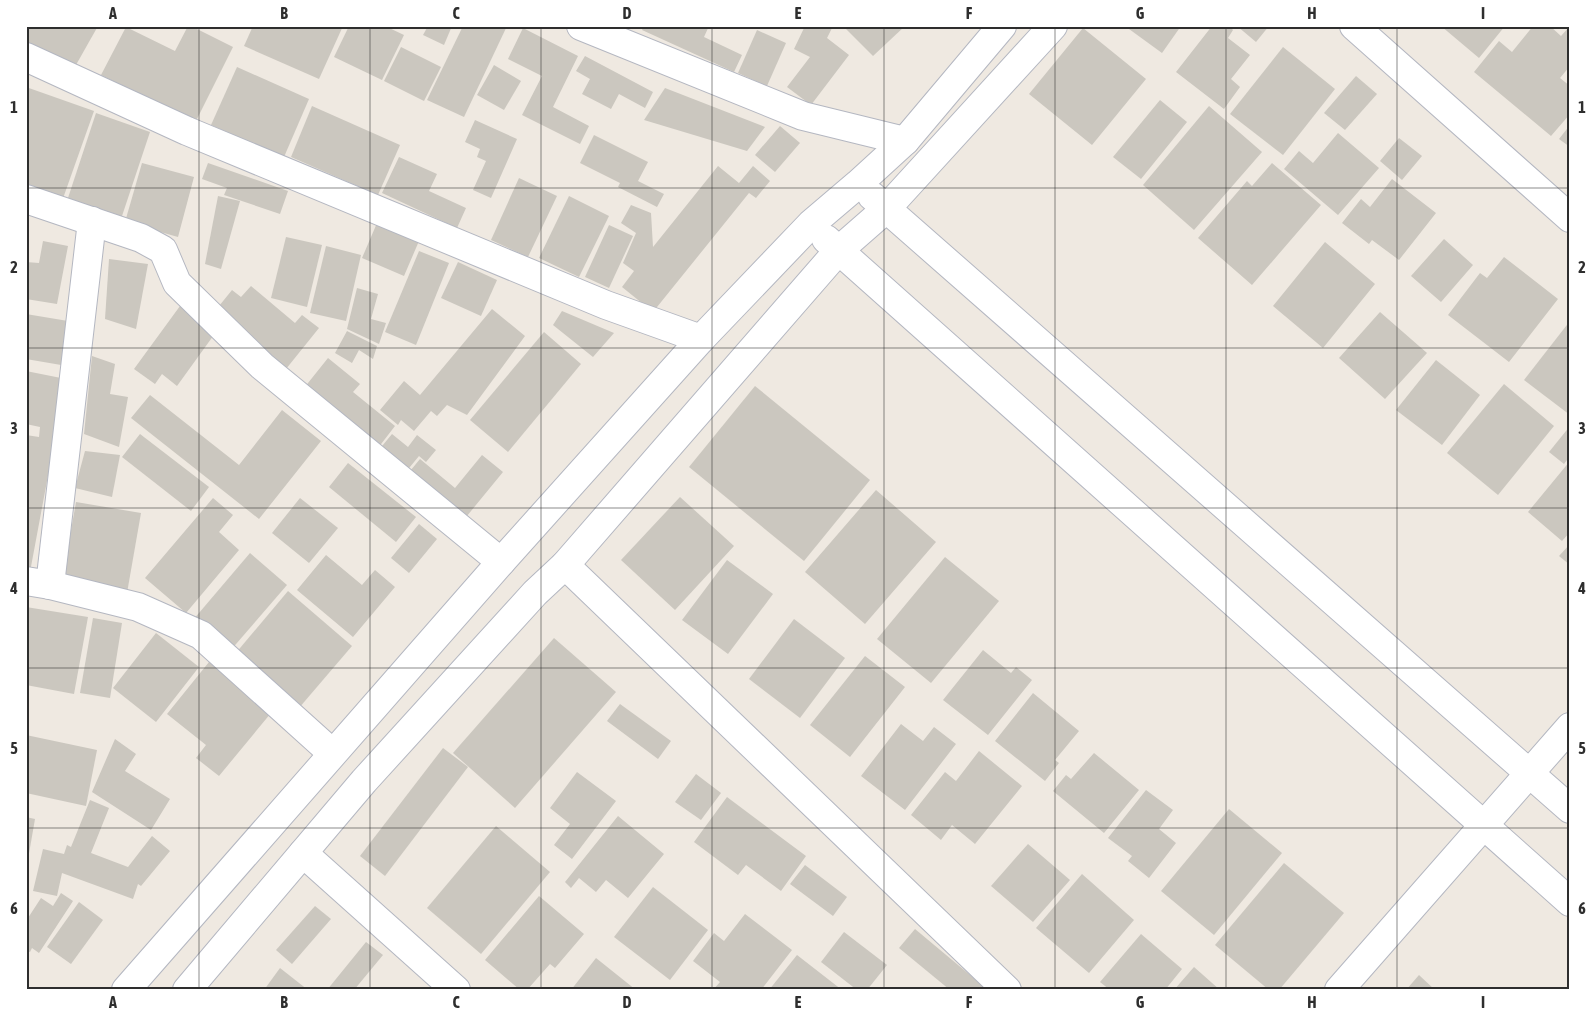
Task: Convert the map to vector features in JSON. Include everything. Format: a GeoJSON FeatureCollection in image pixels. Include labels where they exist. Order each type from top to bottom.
{"type":"FeatureCollection","features":[{"type":"Feature","properties":{"kind":"main road"},"geometry":{"type":"LineString","coordinates":[[582,26],[803,116],[905,141]]}},
{"type":"Feature","properties":{"kind":"main road"},"geometry":{"type":"LineString","coordinates":[[126,990],[332,753],[701,339],[811,224],[905,141],[1002,26]]}},
{"type":"Feature","properties":{"kind":"main road"},"geometry":{"type":"LineString","coordinates":[[187,990],[364,781],[522,607],[565,565],[838,251],[886,209],[1053,26]]}},
{"type":"Feature","properties":{"kind":"main road"},"geometry":{"type":"LineString","coordinates":[[1354,26],[1570,218]]}},
{"type":"Feature","properties":{"kind":"main road"},"geometry":{"type":"LineString","coordinates":[[26,57],[195,135],[606,305],[701,339]]}},
{"type":"Feature","properties":{"kind":"main road"},"geometry":{"type":"LineString","coordinates":[[858,184],[1570,809]]}},
{"type":"Feature","properties":{"kind":"main road"},"geometry":{"type":"LineString","coordinates":[[26,200],[141,238],[163,250],[177,283],[262,366],[501,562]]}},
{"type":"Feature","properties":{"kind":"main road"},"geometry":{"type":"LineString","coordinates":[[92,221],[38,583],[138,607],[201,635],[332,753]]}},
{"type":"Feature","properties":{"kind":"main road"},"geometry":{"type":"LineString","coordinates":[[811,224],[838,251],[1570,902]]}},
{"type":"Feature","properties":{"kind":"main road"},"geometry":{"type":"LineString","coordinates":[[565,565],[1007,990]]}},
{"type":"Feature","properties":{"kind":"main road"},"geometry":{"type":"LineString","coordinates":[[1339,990],[1570,727]]}},
{"type":"Feature","properties":{"kind":"main road"},"geometry":{"type":"LineString","coordinates":[[304,853],[456,990]]}},
{"type":"Feature","properties":{"kind":"building"},"geometry":{"type":"Polygon","coordinates":[[[26,26],[98,26],[72,72],[26,47],[26,26]]]}},
{"type":"Feature","properties":{"kind":"building"},"geometry":{"type":"Polygon","coordinates":[[[188,26],[233,47],[195,123],[101,75],[126,27],[175,51],[188,26]]]}},
{"type":"Feature","properties":{"kind":"building"},"geometry":{"type":"Polygon","coordinates":[[[253,26],[343,26],[319,79],[244,46],[253,26]]]}},
{"type":"Feature","properties":{"kind":"building"},"geometry":{"type":"Polygon","coordinates":[[[349,26],[385,26],[404,35],[382,80],[334,57],[349,26]]]}},
{"type":"Feature","properties":{"kind":"building"},"geometry":{"type":"Polygon","coordinates":[[[428,26],[452,26],[444,45],[423,35],[428,26]]]}},
{"type":"Feature","properties":{"kind":"building"},"geometry":{"type":"Polygon","coordinates":[[[463,26],[507,26],[464,117],[427,100],[463,26]]]}},
{"type":"Feature","properties":{"kind":"building"},"geometry":{"type":"Polygon","coordinates":[[[644,26],[709,26],[704,37],[742,55],[734,72],[642,30],[644,26]]]}},
{"type":"Feature","properties":{"kind":"building"},"geometry":{"type":"Polygon","coordinates":[[[805,26],[833,26],[827,38],[849,55],[811,105],[787,87],[810,57],[794,49],[805,26]]]}},
{"type":"Feature","properties":{"kind":"building"},"geometry":{"type":"Polygon","coordinates":[[[847,26],[905,26],[873,56],[845,28],[847,26]]]}},
{"type":"Feature","properties":{"kind":"building"},"geometry":{"type":"Polygon","coordinates":[[[1131,26],[1181,26],[1162,53],[1129,29],[1131,26]]]}},
{"type":"Feature","properties":{"kind":"building"},"geometry":{"type":"Polygon","coordinates":[[[1212,26],[1229,26],[1233,30],[1228,38],[1250,55],[1231,79],[1240,87],[1224,109],[1176,72],[1212,26]]]}},
{"type":"Feature","properties":{"kind":"building"},"geometry":{"type":"Polygon","coordinates":[[[1237,26],[1269,26],[1256,42],[1237,26]]]}},
{"type":"Feature","properties":{"kind":"building"},"geometry":{"type":"Polygon","coordinates":[[[1441,26],[1505,26],[1479,58],[1441,26]]]}},
{"type":"Feature","properties":{"kind":"building"},"geometry":{"type":"Polygon","coordinates":[[[1533,26],[1550,26],[1561,36],[1570,26],[1570,66],[1560,78],[1570,86],[1570,114],[1551,136],[1474,72],[1499,41],[1512,52],[1533,26]]]}},
{"type":"Feature","properties":{"kind":"building"},"geometry":{"type":"Polygon","coordinates":[[[523,28],[578,56],[553,107],[589,126],[580,144],[522,115],[542,76],[508,59],[523,28]]]}},
{"type":"Feature","properties":{"kind":"building"},"geometry":{"type":"Polygon","coordinates":[[[1083,28],[1146,79],[1092,145],[1029,94],[1083,28]]]}},
{"type":"Feature","properties":{"kind":"building"},"geometry":{"type":"Polygon","coordinates":[[[757,30],[786,43],[767,86],[738,73],[757,30]]]}},
{"type":"Feature","properties":{"kind":"building"},"geometry":{"type":"Polygon","coordinates":[[[401,47],[441,67],[424,101],[384,81],[401,47]]]}},
{"type":"Feature","properties":{"kind":"building"},"geometry":{"type":"Polygon","coordinates":[[[1283,47],[1335,89],[1283,155],[1230,114],[1283,47]]]}},
{"type":"Feature","properties":{"kind":"building"},"geometry":{"type":"Polygon","coordinates":[[[585,56],[653,92],[645,108],[619,94],[611,109],[582,94],[590,79],[576,71],[585,56]]]}},
{"type":"Feature","properties":{"kind":"building"},"geometry":{"type":"Polygon","coordinates":[[[494,65],[521,81],[504,110],[477,95],[494,65]]]}},
{"type":"Feature","properties":{"kind":"building"},"geometry":{"type":"Polygon","coordinates":[[[237,67],[309,99],[284,157],[211,125],[237,67]]]}},
{"type":"Feature","properties":{"kind":"building"},"geometry":{"type":"Polygon","coordinates":[[[1356,76],[1377,94],[1345,130],[1324,113],[1356,76]]]}},
{"type":"Feature","properties":{"kind":"building"},"geometry":{"type":"Polygon","coordinates":[[[26,87],[94,111],[61,204],[26,192],[26,87]]]}},
{"type":"Feature","properties":{"kind":"building"},"geometry":{"type":"Polygon","coordinates":[[[665,88],[765,127],[747,151],[644,120],[665,88]]]}},
{"type":"Feature","properties":{"kind":"building"},"geometry":{"type":"Polygon","coordinates":[[[1160,100],[1187,122],[1141,179],[1113,157],[1160,100]]]}},
{"type":"Feature","properties":{"kind":"building"},"geometry":{"type":"Polygon","coordinates":[[[312,106],[400,145],[378,195],[291,157],[312,106]]]}},
{"type":"Feature","properties":{"kind":"building"},"geometry":{"type":"Polygon","coordinates":[[[1209,106],[1262,152],[1194,230],[1143,185],[1209,106]]]}},
{"type":"Feature","properties":{"kind":"building"},"geometry":{"type":"Polygon","coordinates":[[[96,113],[150,132],[120,222],[66,204],[96,113]]]}},
{"type":"Feature","properties":{"kind":"building"},"geometry":{"type":"Polygon","coordinates":[[[475,120],[517,139],[491,198],[473,190],[486,161],[477,157],[480,149],[465,142],[475,120]]]}},
{"type":"Feature","properties":{"kind":"building"},"geometry":{"type":"Polygon","coordinates":[[[1570,125],[1570,147],[1559,139],[1570,125]]]}},
{"type":"Feature","properties":{"kind":"building"},"geometry":{"type":"Polygon","coordinates":[[[780,126],[800,143],[775,172],[755,155],[780,126]]]}},
{"type":"Feature","properties":{"kind":"building"},"geometry":{"type":"Polygon","coordinates":[[[1338,133],[1379,168],[1338,215],[1284,169],[1299,151],[1313,163],[1338,133]]]}},
{"type":"Feature","properties":{"kind":"building"},"geometry":{"type":"Polygon","coordinates":[[[594,135],[648,162],[638,181],[664,194],[657,207],[618,187],[620,183],[580,163],[594,135]]]}},
{"type":"Feature","properties":{"kind":"building"},"geometry":{"type":"Polygon","coordinates":[[[1399,138],[1422,156],[1402,180],[1380,161],[1399,138]]]}},
{"type":"Feature","properties":{"kind":"building"},"geometry":{"type":"Polygon","coordinates":[[[399,157],[437,174],[429,191],[466,208],[457,228],[382,193],[399,157]]]}},
{"type":"Feature","properties":{"kind":"building"},"geometry":{"type":"Polygon","coordinates":[[[142,163],[194,177],[178,237],[125,222],[142,163]]]}},
{"type":"Feature","properties":{"kind":"building"},"geometry":{"type":"Polygon","coordinates":[[[208,163],[288,191],[280,214],[224,195],[227,188],[202,179],[208,163]]]}},
{"type":"Feature","properties":{"kind":"building"},"geometry":{"type":"Polygon","coordinates":[[[1272,163],[1321,205],[1252,285],[1198,238],[1247,181],[1252,186],[1272,163]]]}},
{"type":"Feature","properties":{"kind":"building"},"geometry":{"type":"Polygon","coordinates":[[[718,166],[739,183],[753,166],[770,181],[756,198],[749,193],[653,312],[622,287],[634,271],[623,263],[636,233],[621,223],[631,205],[651,213],[653,247],[718,166]]]}},
{"type":"Feature","properties":{"kind":"building"},"geometry":{"type":"Polygon","coordinates":[[[519,178],[557,196],[528,257],[491,240],[519,178]]]}},
{"type":"Feature","properties":{"kind":"building"},"geometry":{"type":"Polygon","coordinates":[[[1392,179],[1436,213],[1399,260],[1372,240],[1369,244],[1342,223],[1361,199],[1370,207],[1392,179]]]}},
{"type":"Feature","properties":{"kind":"building"},"geometry":{"type":"Polygon","coordinates":[[[218,196],[240,201],[221,269],[205,264],[218,196]]]}},
{"type":"Feature","properties":{"kind":"building"},"geometry":{"type":"Polygon","coordinates":[[[569,196],[609,216],[579,277],[539,258],[569,196]]]}},
{"type":"Feature","properties":{"kind":"building"},"geometry":{"type":"Polygon","coordinates":[[[377,223],[419,241],[404,276],[362,258],[377,223]]]}},
{"type":"Feature","properties":{"kind":"building"},"geometry":{"type":"Polygon","coordinates":[[[609,225],[633,236],[609,288],[585,277],[609,225]]]}},
{"type":"Feature","properties":{"kind":"building"},"geometry":{"type":"Polygon","coordinates":[[[286,237],[322,245],[307,307],[271,298],[286,237]]]}},
{"type":"Feature","properties":{"kind":"building"},"geometry":{"type":"Polygon","coordinates":[[[1444,239],[1473,265],[1441,302],[1411,276],[1444,239]]]}},
{"type":"Feature","properties":{"kind":"building"},"geometry":{"type":"Polygon","coordinates":[[[43,241],[68,246],[57,304],[26,299],[26,262],[39,263],[43,241]]]}},
{"type":"Feature","properties":{"kind":"building"},"geometry":{"type":"Polygon","coordinates":[[[1325,242],[1375,284],[1323,348],[1273,306],[1325,242]]]}},
{"type":"Feature","properties":{"kind":"building"},"geometry":{"type":"Polygon","coordinates":[[[326,246],[361,255],[346,321],[310,313],[326,246]]]}},
{"type":"Feature","properties":{"kind":"building"},"geometry":{"type":"Polygon","coordinates":[[[419,251],[449,263],[416,345],[385,332],[419,251]]]}},
{"type":"Feature","properties":{"kind":"building"},"geometry":{"type":"Polygon","coordinates":[[[1504,257],[1558,299],[1509,362],[1448,315],[1480,273],[1487,278],[1504,257]]]}},
{"type":"Feature","properties":{"kind":"building"},"geometry":{"type":"Polygon","coordinates":[[[109,259],[148,264],[136,329],[105,319],[109,259]]]}},
{"type":"Feature","properties":{"kind":"building"},"geometry":{"type":"Polygon","coordinates":[[[458,262],[497,280],[481,316],[441,298],[458,262]]]}},
{"type":"Feature","properties":{"kind":"building"},"geometry":{"type":"Polygon","coordinates":[[[251,286],[295,323],[302,315],[319,328],[286,369],[215,311],[232,290],[241,297],[251,286]]]}},
{"type":"Feature","properties":{"kind":"building"},"geometry":{"type":"Polygon","coordinates":[[[357,288],[378,294],[371,319],[386,323],[379,344],[347,329],[357,288]]]}},
{"type":"Feature","properties":{"kind":"building"},"geometry":{"type":"Polygon","coordinates":[[[180,306],[216,332],[177,386],[162,374],[155,384],[134,369],[180,306]]]}},
{"type":"Feature","properties":{"kind":"building"},"geometry":{"type":"Polygon","coordinates":[[[492,309],[525,336],[467,415],[447,405],[437,416],[431,411],[414,431],[401,420],[398,425],[380,410],[404,381],[420,395],[492,309]]]}},
{"type":"Feature","properties":{"kind":"building"},"geometry":{"type":"Polygon","coordinates":[[[562,311],[614,333],[593,357],[553,325],[562,311]]]}},
{"type":"Feature","properties":{"kind":"building"},"geometry":{"type":"Polygon","coordinates":[[[1380,312],[1427,353],[1385,399],[1339,358],[1380,312]]]}},
{"type":"Feature","properties":{"kind":"building"},"geometry":{"type":"Polygon","coordinates":[[[26,314],[74,322],[67,366],[26,359],[26,314]]]}},
{"type":"Feature","properties":{"kind":"building"},"geometry":{"type":"Polygon","coordinates":[[[1570,321],[1570,415],[1524,380],[1570,321]]]}},
{"type":"Feature","properties":{"kind":"building"},"geometry":{"type":"Polygon","coordinates":[[[347,331],[377,346],[373,359],[359,350],[352,363],[335,353],[347,331]]]}},
{"type":"Feature","properties":{"kind":"building"},"geometry":{"type":"Polygon","coordinates":[[[544,332],[581,364],[508,452],[470,420],[544,332]]]}},
{"type":"Feature","properties":{"kind":"building"},"geometry":{"type":"Polygon","coordinates":[[[92,356],[115,364],[110,394],[128,397],[119,447],[84,434],[92,356]]]}},
{"type":"Feature","properties":{"kind":"building"},"geometry":{"type":"Polygon","coordinates":[[[328,358],[360,384],[353,392],[395,426],[378,448],[304,388],[328,358]]]}},
{"type":"Feature","properties":{"kind":"building"},"geometry":{"type":"Polygon","coordinates":[[[1436,360],[1480,395],[1442,445],[1396,410],[1436,360]]]}},
{"type":"Feature","properties":{"kind":"building"},"geometry":{"type":"Polygon","coordinates":[[[26,371],[66,379],[30,572],[26,572],[26,508],[28,499],[26,499],[26,435],[39,437],[40,427],[26,424],[26,371]]]}},
{"type":"Feature","properties":{"kind":"building"},"geometry":{"type":"Polygon","coordinates":[[[1504,384],[1554,426],[1498,495],[1447,453],[1504,384]]]}},
{"type":"Feature","properties":{"kind":"building"},"geometry":{"type":"Polygon","coordinates":[[[755,386],[870,480],[804,561],[689,467],[755,386]]]}},
{"type":"Feature","properties":{"kind":"building"},"geometry":{"type":"Polygon","coordinates":[[[150,395],[239,465],[282,410],[321,441],[259,519],[131,418],[150,395]]]}},
{"type":"Feature","properties":{"kind":"building"},"geometry":{"type":"Polygon","coordinates":[[[1570,426],[1570,456],[1564,464],[1549,452],[1570,426]]]}},
{"type":"Feature","properties":{"kind":"building"},"geometry":{"type":"Polygon","coordinates":[[[140,434],[209,487],[191,511],[122,457],[140,434]]]}},
{"type":"Feature","properties":{"kind":"building"},"geometry":{"type":"Polygon","coordinates":[[[392,434],[408,447],[417,435],[436,450],[426,462],[419,456],[405,473],[378,451],[392,434]]]}},
{"type":"Feature","properties":{"kind":"building"},"geometry":{"type":"Polygon","coordinates":[[[85,451],[120,455],[112,497],[75,488],[85,451]]]}},
{"type":"Feature","properties":{"kind":"building"},"geometry":{"type":"Polygon","coordinates":[[[482,455],[503,472],[462,522],[406,476],[420,459],[455,488],[482,455]]]}},
{"type":"Feature","properties":{"kind":"building"},"geometry":{"type":"Polygon","coordinates":[[[1570,461],[1570,532],[1562,541],[1528,512],[1570,461]]]}},
{"type":"Feature","properties":{"kind":"building"},"geometry":{"type":"Polygon","coordinates":[[[348,463],[416,517],[396,542],[329,487],[348,463]]]}},
{"type":"Feature","properties":{"kind":"building"},"geometry":{"type":"Polygon","coordinates":[[[876,490],[936,542],[865,624],[805,572],[876,490]]]}},
{"type":"Feature","properties":{"kind":"building"},"geometry":{"type":"Polygon","coordinates":[[[680,497],[734,546],[675,610],[621,560],[680,497]]]}},
{"type":"Feature","properties":{"kind":"building"},"geometry":{"type":"Polygon","coordinates":[[[213,498],[233,515],[219,532],[239,550],[186,613],[145,578],[213,498]]]}},
{"type":"Feature","properties":{"kind":"building"},"geometry":{"type":"Polygon","coordinates":[[[300,498],[338,528],[309,563],[272,533],[300,498]]]}},
{"type":"Feature","properties":{"kind":"building"},"geometry":{"type":"Polygon","coordinates":[[[76,502],[141,513],[127,593],[62,582],[76,502]]]}},
{"type":"Feature","properties":{"kind":"building"},"geometry":{"type":"Polygon","coordinates":[[[419,524],[437,539],[409,573],[391,558],[419,524]]]}},
{"type":"Feature","properties":{"kind":"building"},"geometry":{"type":"Polygon","coordinates":[[[1570,544],[1570,565],[1559,556],[1570,544]]]}},
{"type":"Feature","properties":{"kind":"building"},"geometry":{"type":"Polygon","coordinates":[[[250,553],[287,585],[230,651],[193,620],[250,553]]]}},
{"type":"Feature","properties":{"kind":"building"},"geometry":{"type":"Polygon","coordinates":[[[326,555],[362,585],[375,570],[395,587],[353,637],[297,590],[326,555]]]}},
{"type":"Feature","properties":{"kind":"building"},"geometry":{"type":"Polygon","coordinates":[[[945,557],[999,601],[931,683],[877,639],[945,557]]]}},
{"type":"Feature","properties":{"kind":"building"},"geometry":{"type":"Polygon","coordinates":[[[727,560],[773,594],[728,654],[682,620],[727,560]]]}},
{"type":"Feature","properties":{"kind":"building"},"geometry":{"type":"Polygon","coordinates":[[[288,591],[352,646],[299,708],[235,654],[288,591]]]}},
{"type":"Feature","properties":{"kind":"building"},"geometry":{"type":"Polygon","coordinates":[[[26,607],[88,617],[74,694],[26,685],[26,607]]]}},
{"type":"Feature","properties":{"kind":"building"},"geometry":{"type":"Polygon","coordinates":[[[93,618],[122,623],[110,698],[80,693],[93,618]]]}},
{"type":"Feature","properties":{"kind":"building"},"geometry":{"type":"Polygon","coordinates":[[[794,619],[845,658],[800,718],[749,679],[794,619]]]}},
{"type":"Feature","properties":{"kind":"building"},"geometry":{"type":"Polygon","coordinates":[[[156,633],[199,667],[156,722],[113,688],[156,633]]]}},
{"type":"Feature","properties":{"kind":"building"},"geometry":{"type":"Polygon","coordinates":[[[554,638],[616,692],[515,808],[453,753],[554,638]]]}},
{"type":"Feature","properties":{"kind":"building"},"geometry":{"type":"Polygon","coordinates":[[[983,650],[1011,673],[1016,667],[1032,680],[988,735],[943,700],[983,650]]]}},
{"type":"Feature","properties":{"kind":"building"},"geometry":{"type":"Polygon","coordinates":[[[865,656],[905,687],[850,757],[810,725],[865,656]]]}},
{"type":"Feature","properties":{"kind":"building"},"geometry":{"type":"Polygon","coordinates":[[[209,662],[271,713],[219,776],[196,758],[206,745],[167,714],[209,662]]]}},
{"type":"Feature","properties":{"kind":"building"},"geometry":{"type":"Polygon","coordinates":[[[1033,693],[1079,731],[1055,760],[1059,763],[1045,781],[995,741],[1033,693]]]}},
{"type":"Feature","properties":{"kind":"building"},"geometry":{"type":"Polygon","coordinates":[[[620,704],[671,741],[658,759],[607,721],[620,704]]]}},
{"type":"Feature","properties":{"kind":"building"},"geometry":{"type":"Polygon","coordinates":[[[901,724],[923,741],[934,727],[956,744],[905,810],[861,776],[901,724]]]}},
{"type":"Feature","properties":{"kind":"building"},"geometry":{"type":"Polygon","coordinates":[[[26,735],[97,750],[86,806],[26,793],[26,735]]]}},
{"type":"Feature","properties":{"kind":"building"},"geometry":{"type":"Polygon","coordinates":[[[115,739],[136,754],[125,771],[170,799],[151,830],[92,792],[115,739]]]}},
{"type":"Feature","properties":{"kind":"building"},"geometry":{"type":"Polygon","coordinates":[[[443,748],[468,767],[385,876],[360,856],[443,748]]]}},
{"type":"Feature","properties":{"kind":"building"},"geometry":{"type":"Polygon","coordinates":[[[979,751],[1022,786],[975,844],[952,825],[941,840],[911,815],[945,772],[956,781],[979,751]]]}},
{"type":"Feature","properties":{"kind":"building"},"geometry":{"type":"Polygon","coordinates":[[[1094,753],[1139,790],[1104,833],[1053,791],[1066,775],[1071,779],[1094,753]]]}},
{"type":"Feature","properties":{"kind":"building"},"geometry":{"type":"Polygon","coordinates":[[[577,772],[616,801],[572,859],[554,845],[570,824],[550,808],[577,772]]]}},
{"type":"Feature","properties":{"kind":"building"},"geometry":{"type":"Polygon","coordinates":[[[696,774],[721,793],[701,820],[675,802],[696,774]]]}},
{"type":"Feature","properties":{"kind":"building"},"geometry":{"type":"Polygon","coordinates":[[[1146,790],[1173,810],[1159,829],[1176,843],[1149,878],[1128,861],[1132,856],[1108,838],[1146,790]]]}},
{"type":"Feature","properties":{"kind":"building"},"geometry":{"type":"Polygon","coordinates":[[[727,797],[806,856],[781,891],[746,865],[738,875],[694,842],[727,797]]]}},
{"type":"Feature","properties":{"kind":"building"},"geometry":{"type":"Polygon","coordinates":[[[90,800],[109,808],[91,853],[128,867],[152,836],[170,851],[141,886],[138,884],[133,899],[62,873],[57,896],[33,891],[43,849],[64,854],[67,845],[71,847],[90,800]]]}},
{"type":"Feature","properties":{"kind":"building"},"geometry":{"type":"Polygon","coordinates":[[[1229,809],[1282,853],[1214,935],[1161,891],[1229,809]]]}},
{"type":"Feature","properties":{"kind":"building"},"geometry":{"type":"Polygon","coordinates":[[[618,816],[664,854],[628,898],[606,880],[596,892],[579,878],[571,888],[565,882],[618,816]]]}},
{"type":"Feature","properties":{"kind":"building"},"geometry":{"type":"Polygon","coordinates":[[[26,817],[35,819],[27,865],[26,865],[26,817]]]}},
{"type":"Feature","properties":{"kind":"building"},"geometry":{"type":"Polygon","coordinates":[[[496,826],[550,872],[481,954],[427,908],[496,826]]]}},
{"type":"Feature","properties":{"kind":"building"},"geometry":{"type":"Polygon","coordinates":[[[1028,844],[1070,880],[1033,922],[991,886],[1028,844]]]}},
{"type":"Feature","properties":{"kind":"building"},"geometry":{"type":"Polygon","coordinates":[[[1284,863],[1344,913],[1279,990],[1269,990],[1215,945],[1284,863]]]}},
{"type":"Feature","properties":{"kind":"building"},"geometry":{"type":"Polygon","coordinates":[[[805,865],[847,897],[833,916],[790,884],[805,865]]]}},
{"type":"Feature","properties":{"kind":"building"},"geometry":{"type":"Polygon","coordinates":[[[1082,874],[1134,920],[1089,973],[1036,928],[1082,874]]]}},
{"type":"Feature","properties":{"kind":"building"},"geometry":{"type":"Polygon","coordinates":[[[653,887],[708,930],[670,980],[614,937],[653,887]]]}},
{"type":"Feature","properties":{"kind":"building"},"geometry":{"type":"Polygon","coordinates":[[[61,893],[73,901],[39,953],[32,948],[30,952],[26,951],[26,921],[41,898],[53,906],[61,893]]]}},
{"type":"Feature","properties":{"kind":"building"},"geometry":{"type":"Polygon","coordinates":[[[539,896],[584,934],[555,968],[550,964],[527,990],[520,990],[485,960],[539,896]]]}},
{"type":"Feature","properties":{"kind":"building"},"geometry":{"type":"Polygon","coordinates":[[[79,902],[103,920],[71,964],[47,947],[79,902]]]}},
{"type":"Feature","properties":{"kind":"building"},"geometry":{"type":"Polygon","coordinates":[[[315,906],[331,919],[292,964],[276,950],[315,906]]]}},
{"type":"Feature","properties":{"kind":"building"},"geometry":{"type":"Polygon","coordinates":[[[745,914],[792,950],[761,990],[713,990],[720,982],[693,961],[714,933],[724,941],[745,914]]]}},
{"type":"Feature","properties":{"kind":"building"},"geometry":{"type":"Polygon","coordinates":[[[915,929],[988,990],[950,990],[899,948],[915,929]]]}},
{"type":"Feature","properties":{"kind":"building"},"geometry":{"type":"Polygon","coordinates":[[[844,932],[887,965],[867,990],[857,990],[821,962],[844,932]]]}},
{"type":"Feature","properties":{"kind":"building"},"geometry":{"type":"Polygon","coordinates":[[[1141,934],[1182,969],[1165,990],[1110,990],[1100,982],[1141,934]]]}},
{"type":"Feature","properties":{"kind":"building"},"geometry":{"type":"Polygon","coordinates":[[[366,942],[383,955],[354,990],[327,990],[366,942]]]}},
{"type":"Feature","properties":{"kind":"building"},"geometry":{"type":"Polygon","coordinates":[[[797,955],[842,990],[769,990],[797,955]]]}},
{"type":"Feature","properties":{"kind":"building"},"geometry":{"type":"Polygon","coordinates":[[[596,958],[636,990],[571,990],[596,958]]]}},
{"type":"Feature","properties":{"kind":"building"},"geometry":{"type":"Polygon","coordinates":[[[1194,967],[1220,990],[1174,990],[1194,967]]]}},
{"type":"Feature","properties":{"kind":"building"},"geometry":{"type":"Polygon","coordinates":[[[280,968],[308,990],[264,990],[280,968]]]}},
{"type":"Feature","properties":{"kind":"building"},"geometry":{"type":"Polygon","coordinates":[[[1419,975],[1435,990],[1406,990],[1419,975]]]}}]}
